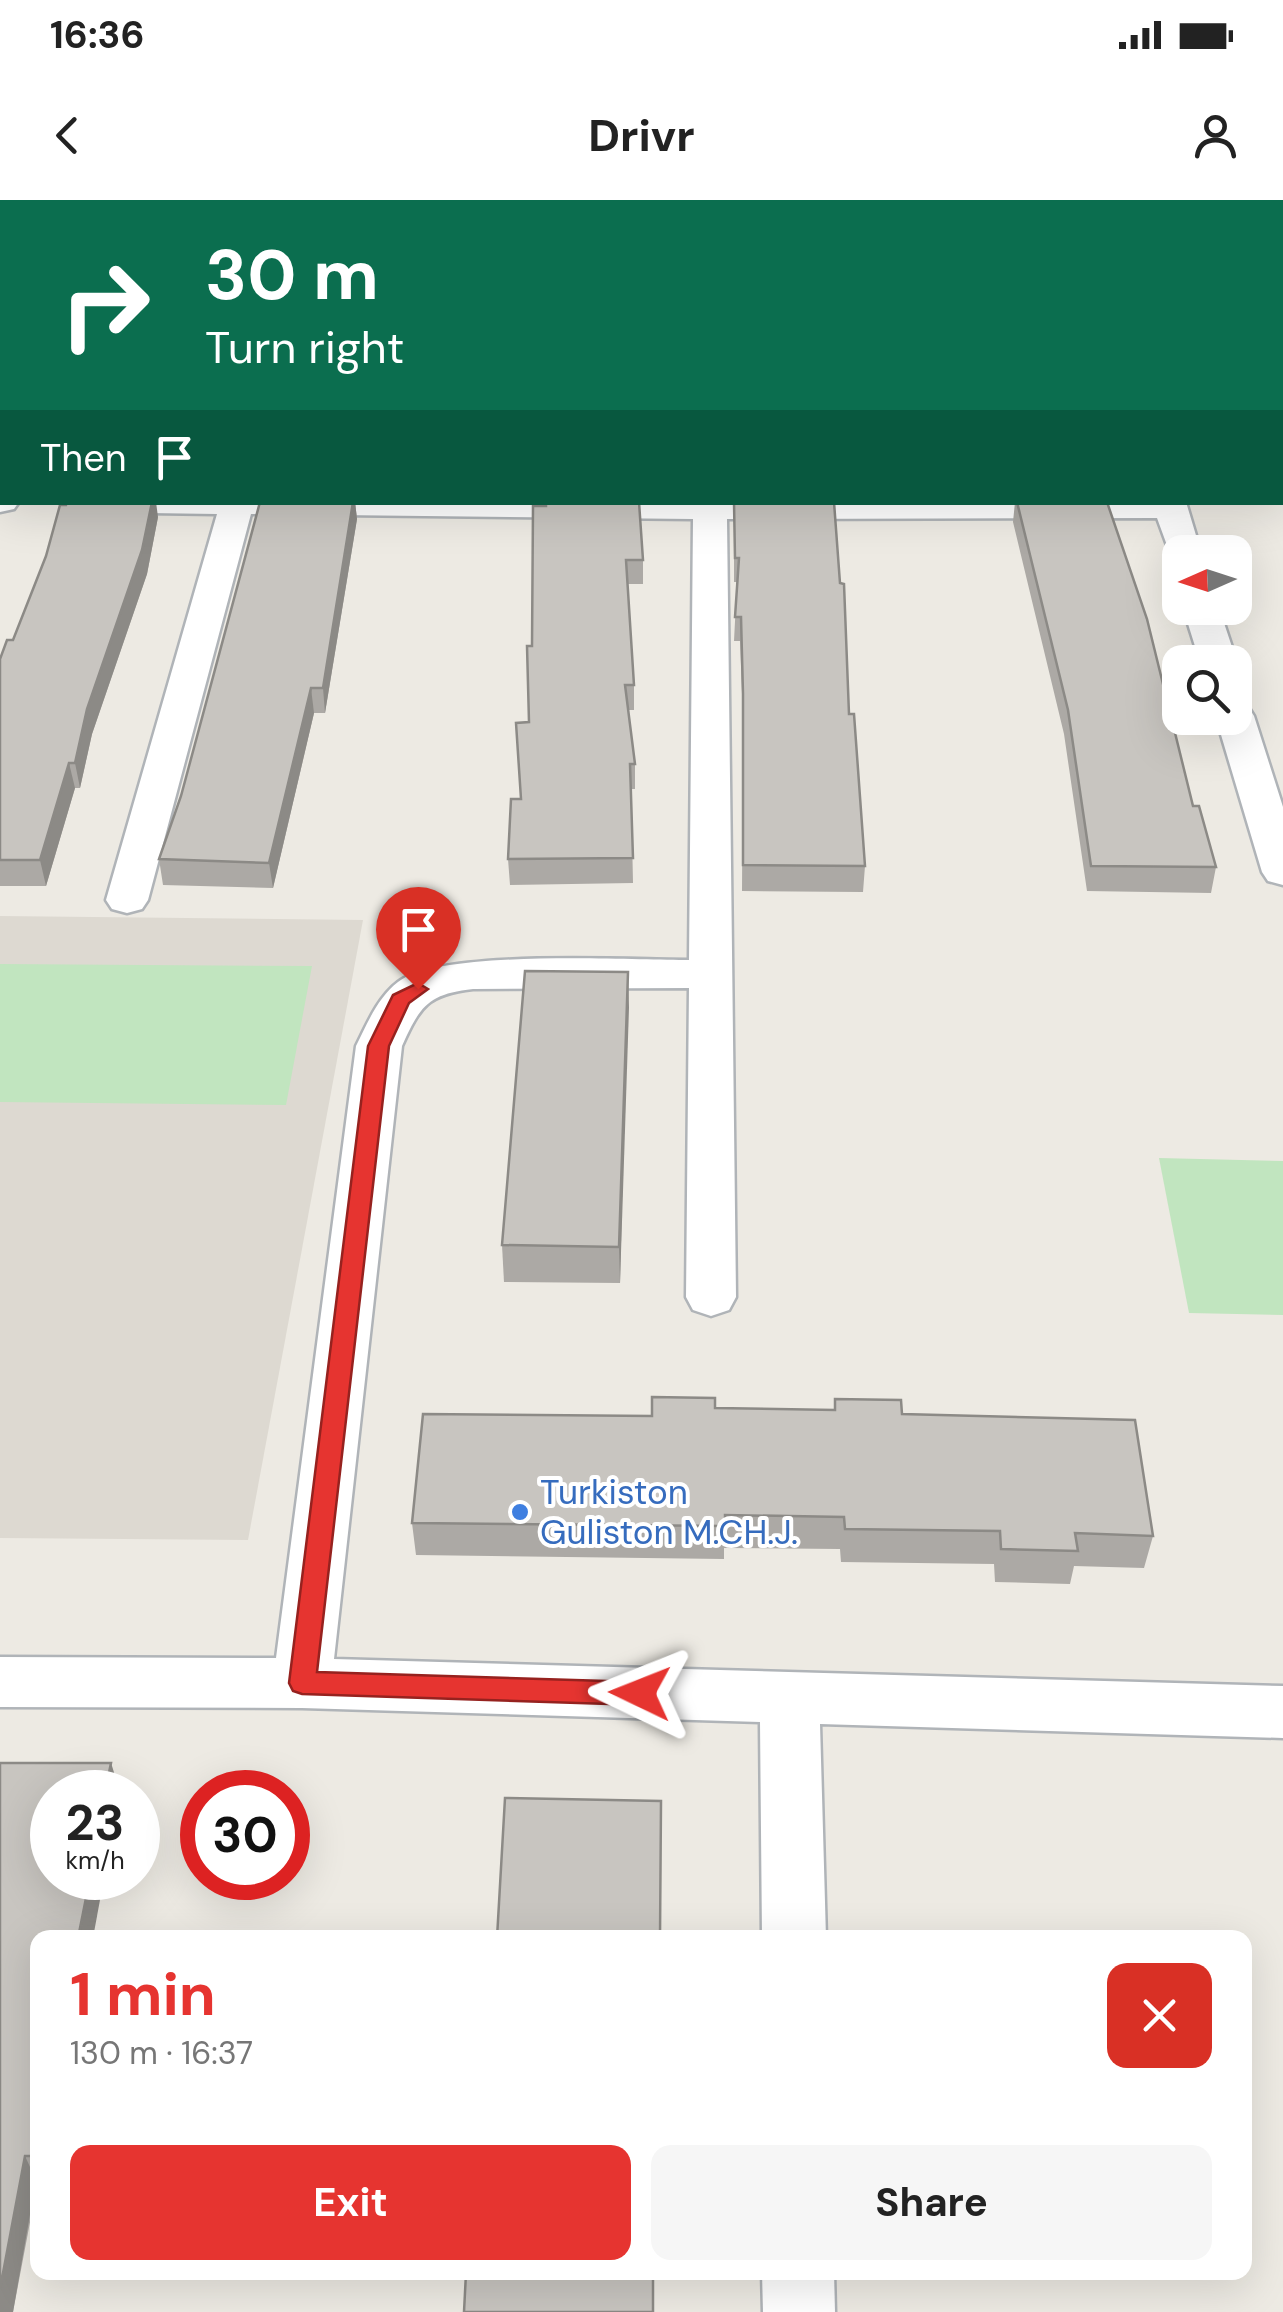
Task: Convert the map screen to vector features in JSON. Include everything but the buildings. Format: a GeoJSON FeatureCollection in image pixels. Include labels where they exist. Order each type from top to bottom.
{"type":"FeatureCollection","features":[{"type":"Feature","properties":{"kind":"street"},"geometry":{"type":"LineString","coordinates":[[127,900],[236,505]]}},
{"type":"Feature","properties":{"kind":"street"},"geometry":{"type":"LineString","coordinates":[[552,505],[1170,505],[1179,535]]}},
{"type":"Feature","properties":{"kind":"street"},"geometry":{"type":"LineString","coordinates":[[710,506],[711,1297]]}},
{"type":"Feature","properties":{"kind":"street"},"geometry":{"type":"LineString","coordinates":[[1241,735],[1283,872]]}},
{"type":"Feature","properties":{"kind":"street"},"geometry":{"type":"LineString","coordinates":[[302,1683],[379,1046],[400,999],[436,979],[473,975],[711,974]]}},
{"type":"Feature","properties":{"kind":"street"},"geometry":{"type":"LineString","coordinates":[[0,1682],[302,1683],[1283,1712]]}},
{"type":"Feature","properties":{"kind":"street"},"geometry":{"type":"LineString","coordinates":[[790,1698],[794,1930]]}},
{"type":"Feature","properties":{"kind":"street"},"geometry":{"type":"LineString","coordinates":[[798,2280],[799,2312]]}},
{"type":"Feature","properties":{"kind":"shaded area"},"geometry":{"type":"Polygon","coordinates":[[[0,916],[363,920],[248,1540],[0,1538],[0,916]]]}},
{"type":"Feature","properties":{"kind":"green space"},"geometry":{"type":"Polygon","coordinates":[[[0,964],[312,966],[286,1105],[0,1102],[0,964]]]}},
{"type":"Feature","properties":{"kind":"green space"},"geometry":{"type":"Polygon","coordinates":[[[1159,1158],[1283,1161],[1283,1315],[1189,1313],[1159,1158]]]}},
{"type":"Feature","properties":{"kind":"place","name":"Turkiston Guliston M.CH.J."},"geometry":{"type":"Point","coordinates":[520,1512]}},
{"type":"Feature","properties":{"kind":"route"},"geometry":{"type":"LineString","coordinates":[[418,989],[400,999],[379,1046],[302,1683],[640,1693]]}}]}
